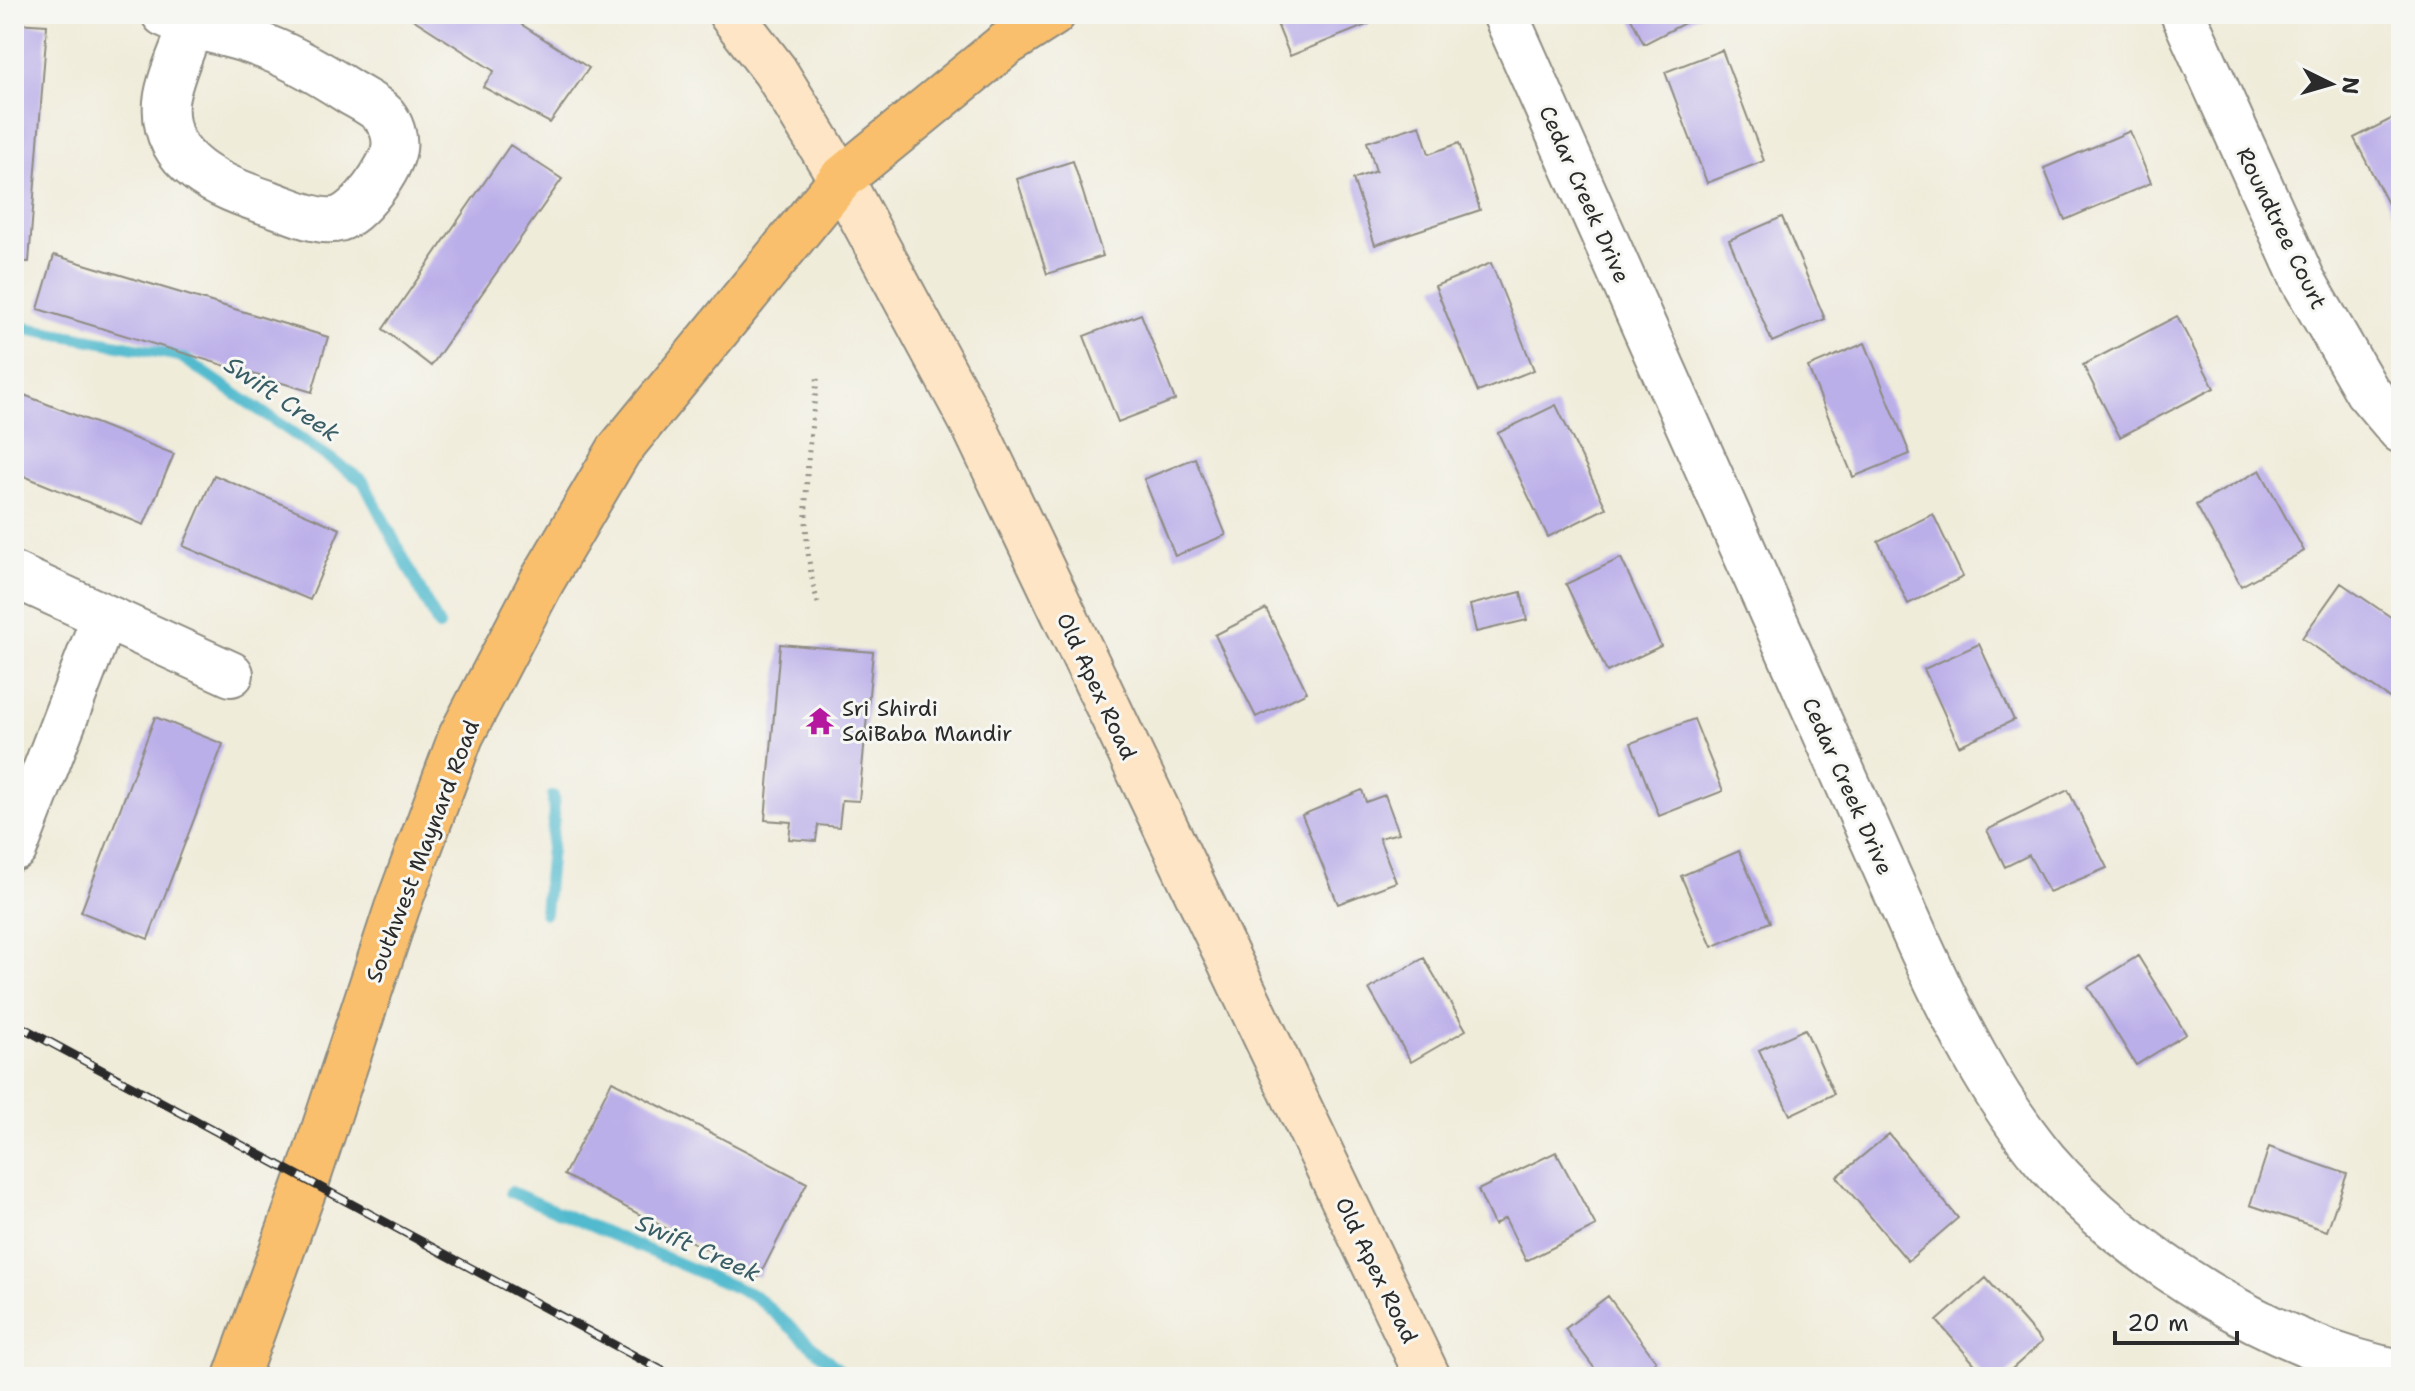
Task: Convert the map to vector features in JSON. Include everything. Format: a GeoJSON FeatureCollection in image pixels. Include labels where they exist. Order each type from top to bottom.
{"type":"FeatureCollection","features":[{"type":"Feature","properties":{"kind":"main road","name":"Old Apex Road"},"geometry":{"type":"LineString","coordinates":[[731,14],[775,71],[841,179],[975,428],[1428,1377]]}},
{"type":"Feature","properties":{"kind":"main road","name":"Southwest Maynard Road"},"geometry":{"type":"LineString","coordinates":[[236,1377],[307,1181],[397,908],[461,736],[542,581],[619,450],[841,179],[1006,44],[1053,14]]}},
{"type":"Feature","properties":{"kind":"street","name":"Cedar Creek Drive"},"geometry":{"type":"LineString","coordinates":[[1505,14],[1919,944],[1954,1019],[1989,1083],[2044,1158],[2078,1196],[2116,1231],[2238,1311],[2337,1354],[2401,1372]]}},
{"type":"Feature","properties":{"kind":"street","name":"Roundtree Court"},"geometry":{"type":"LineString","coordinates":[[2183,14],[2303,280],[2367,391],[2401,431]]}},
{"type":"Feature","properties":{"kind":"street"},"geometry":{"type":"LineString","coordinates":[[178,20],[266,47],[324,76],[382,113],[393,129],[394,149],[377,182],[358,208],[339,219],[319,219],[252,198],[208,178],[192,167],[180,154],[169,130],[166,101],[178,20]]}},
{"type":"Feature","properties":{"kind":"street"},"geometry":{"type":"LineString","coordinates":[[14,575],[231,674]]}},
{"type":"Feature","properties":{"kind":"street"},"geometry":{"type":"LineString","coordinates":[[15,848],[104,617]]}},
{"type":"Feature","properties":{"kind":"path"},"geometry":{"type":"LineString","coordinates":[[818,373],[808,460],[806,522],[818,603]]}},
{"type":"Feature","properties":{"kind":"building"},"geometry":{"type":"Polygon","coordinates":[[[405,14],[505,14],[589,68],[550,123],[483,87],[494,71],[405,14]]]}},
{"type":"Feature","properties":{"kind":"building"},"geometry":{"type":"Polygon","coordinates":[[[1273,14],[1365,14],[1369,24],[1290,56],[1273,14]]]}},
{"type":"Feature","properties":{"kind":"building"},"geometry":{"type":"Polygon","coordinates":[[[1629,14],[1702,14],[1644,44],[1629,14]]]}},
{"type":"Feature","properties":{"kind":"building"},"geometry":{"type":"Polygon","coordinates":[[[1958,14],[2013,14],[2012,24],[1958,19],[1958,14]]]}},
{"type":"Feature","properties":{"kind":"building"},"geometry":{"type":"Polygon","coordinates":[[[14,23],[47,25],[29,262],[14,261],[14,23]]]}},
{"type":"Feature","properties":{"kind":"building"},"geometry":{"type":"Polygon","coordinates":[[[1722,50],[1764,161],[1707,183],[1665,72],[1722,50]]]}},
{"type":"Feature","properties":{"kind":"building"},"geometry":{"type":"Polygon","coordinates":[[[2401,114],[2401,222],[2398,223],[2354,138],[2401,114]]]}},
{"type":"Feature","properties":{"kind":"building"},"geometry":{"type":"Polygon","coordinates":[[[1420,125],[1429,154],[1459,143],[1480,210],[1375,245],[1353,179],[1376,171],[1367,142],[1420,125]]]}},
{"type":"Feature","properties":{"kind":"building"},"geometry":{"type":"Polygon","coordinates":[[[2130,131],[2151,183],[2065,220],[2044,168],[2130,131]]]}},
{"type":"Feature","properties":{"kind":"building"},"geometry":{"type":"Polygon","coordinates":[[[510,145],[562,179],[431,366],[383,329],[510,145]]]}},
{"type":"Feature","properties":{"kind":"building"},"geometry":{"type":"Polygon","coordinates":[[[1073,161],[1103,256],[1047,274],[1017,179],[1073,161]]]}},
{"type":"Feature","properties":{"kind":"building"},"geometry":{"type":"Polygon","coordinates":[[[1782,217],[1825,319],[1772,342],[1729,240],[1782,217]]]}},
{"type":"Feature","properties":{"kind":"building"},"geometry":{"type":"Polygon","coordinates":[[[54,255],[328,337],[312,392],[38,309],[54,255]]]}},
{"type":"Feature","properties":{"kind":"building"},"geometry":{"type":"Polygon","coordinates":[[[1491,263],[1534,370],[1478,392],[1435,286],[1491,263]]]}},
{"type":"Feature","properties":{"kind":"building"},"geometry":{"type":"Polygon","coordinates":[[[1141,314],[1175,400],[1118,422],[1084,336],[1141,314]]]}},
{"type":"Feature","properties":{"kind":"building"},"geometry":{"type":"Polygon","coordinates":[[[2177,316],[2214,388],[2120,437],[2083,365],[2177,316]]]}},
{"type":"Feature","properties":{"kind":"building"},"geometry":{"type":"Polygon","coordinates":[[[1865,343],[1910,454],[1853,477],[1808,367],[1865,343]]]}},
{"type":"Feature","properties":{"kind":"building"},"geometry":{"type":"Polygon","coordinates":[[[14,391],[174,454],[144,525],[14,472],[14,391]]]}},
{"type":"Feature","properties":{"kind":"building"},"geometry":{"type":"Polygon","coordinates":[[[1556,405],[1606,508],[1548,537],[1498,433],[1556,405]]]}},
{"type":"Feature","properties":{"kind":"building"},"geometry":{"type":"Polygon","coordinates":[[[1195,458],[1226,535],[1175,556],[1144,479],[1195,458]]]}},
{"type":"Feature","properties":{"kind":"building"},"geometry":{"type":"Polygon","coordinates":[[[2260,470],[2304,551],[2241,586],[2196,505],[2260,470]]]}},
{"type":"Feature","properties":{"kind":"building"},"geometry":{"type":"Polygon","coordinates":[[[214,475],[340,529],[310,600],[183,546],[214,475]]]}},
{"type":"Feature","properties":{"kind":"building"},"geometry":{"type":"Polygon","coordinates":[[[1933,514],[1963,577],[1908,604],[1878,541],[1933,514]]]}},
{"type":"Feature","properties":{"kind":"building"},"geometry":{"type":"Polygon","coordinates":[[[1621,558],[1661,646],[1607,672],[1566,584],[1621,558]]]}},
{"type":"Feature","properties":{"kind":"building"},"geometry":{"type":"Polygon","coordinates":[[[2341,583],[2401,624],[2401,706],[2302,638],[2341,583]]]}},
{"type":"Feature","properties":{"kind":"building"},"geometry":{"type":"Polygon","coordinates":[[[1521,592],[1527,620],[1476,632],[1470,605],[1521,592]]]}},
{"type":"Feature","properties":{"kind":"building"},"geometry":{"type":"Polygon","coordinates":[[[1266,609],[1307,692],[1256,717],[1215,635],[1266,609]]]}},
{"type":"Feature","properties":{"kind":"building","name":"Sri Shirdi SaiBaba Mandir"},"geometry":{"type":"Polygon","coordinates":[[[780,644],[873,652],[859,801],[842,800],[839,827],[818,825],[816,841],[789,839],[791,822],[765,820],[780,644]]]}},
{"type":"Feature","properties":{"kind":"building"},"geometry":{"type":"Polygon","coordinates":[[[1979,644],[2014,720],[1959,746],[1924,669],[1979,644]]]}},
{"type":"Feature","properties":{"kind":"building"},"geometry":{"type":"Polygon","coordinates":[[[155,717],[223,744],[148,939],[81,912],[155,717]]]}},
{"type":"Feature","properties":{"kind":"building"},"geometry":{"type":"Polygon","coordinates":[[[1694,719],[1723,791],[1659,816],[1631,743],[1694,719]]]}},
{"type":"Feature","properties":{"kind":"building"},"geometry":{"type":"Polygon","coordinates":[[[1362,790],[1366,802],[1385,795],[1399,833],[1379,838],[1396,882],[1338,904],[1302,815],[1362,790]]]}},
{"type":"Feature","properties":{"kind":"building"},"geometry":{"type":"Polygon","coordinates":[[[2068,790],[2107,868],[2049,892],[2029,855],[2005,867],[1987,830],[2068,790]]]}},
{"type":"Feature","properties":{"kind":"building"},"geometry":{"type":"Polygon","coordinates":[[[1739,851],[1770,922],[1712,947],[1681,876],[1739,851]]]}},
{"type":"Feature","properties":{"kind":"building"},"geometry":{"type":"Polygon","coordinates":[[[2138,956],[2186,1034],[2136,1065],[2088,987],[2138,956]]]}},
{"type":"Feature","properties":{"kind":"building"},"geometry":{"type":"Polygon","coordinates":[[[1424,958],[1466,1030],[1411,1062],[1369,989],[1424,958]]]}},
{"type":"Feature","properties":{"kind":"building"},"geometry":{"type":"Polygon","coordinates":[[[1805,1029],[1834,1094],[1790,1115],[1759,1050],[1805,1029]]]}},
{"type":"Feature","properties":{"kind":"building"},"geometry":{"type":"Polygon","coordinates":[[[612,1081],[807,1183],[759,1277],[564,1175],[612,1081]]]}},
{"type":"Feature","properties":{"kind":"building"},"geometry":{"type":"Polygon","coordinates":[[[1889,1134],[1958,1218],[1908,1261],[1837,1177],[1889,1134]]]}},
{"type":"Feature","properties":{"kind":"building"},"geometry":{"type":"Polygon","coordinates":[[[2269,1147],[2347,1174],[2327,1231],[2250,1205],[2269,1147]]]}},
{"type":"Feature","properties":{"kind":"building"},"geometry":{"type":"Polygon","coordinates":[[[1556,1152],[1596,1226],[1526,1261],[1505,1218],[1494,1225],[1478,1190],[1556,1152]]]}},
{"type":"Feature","properties":{"kind":"building"},"geometry":{"type":"Polygon","coordinates":[[[1986,1278],[2042,1342],[2003,1377],[1986,1377],[1937,1321],[1986,1278]]]}},
{"type":"Feature","properties":{"kind":"building"},"geometry":{"type":"Polygon","coordinates":[[[1608,1296],[1656,1361],[1634,1377],[1601,1377],[1565,1329],[1608,1296]]]}},
{"type":"Feature","properties":{"kind":"waterway","name":"Swift Creek"},"geometry":{"type":"LineString","coordinates":[[14,326],[180,356],[363,481],[439,626]]}},
{"type":"Feature","properties":{"kind":"waterway","name":"Swift Creek"},"geometry":{"type":"LineString","coordinates":[[545,913],[553,796]]}},
{"type":"Feature","properties":{"kind":"waterway","name":"Swift Creek"},"geometry":{"type":"LineString","coordinates":[[511,1192],[755,1296],[847,1377]]}},
{"type":"Feature","properties":{"kind":"railway"},"geometry":{"type":"LineString","coordinates":[[14,1023],[674,1377]]}},
{"type":"Feature","properties":{"kind":"place","name":"Sri Shirdi SaiBaba Mandir"},"geometry":{"type":"Point","coordinates":[820,721]}}]}
